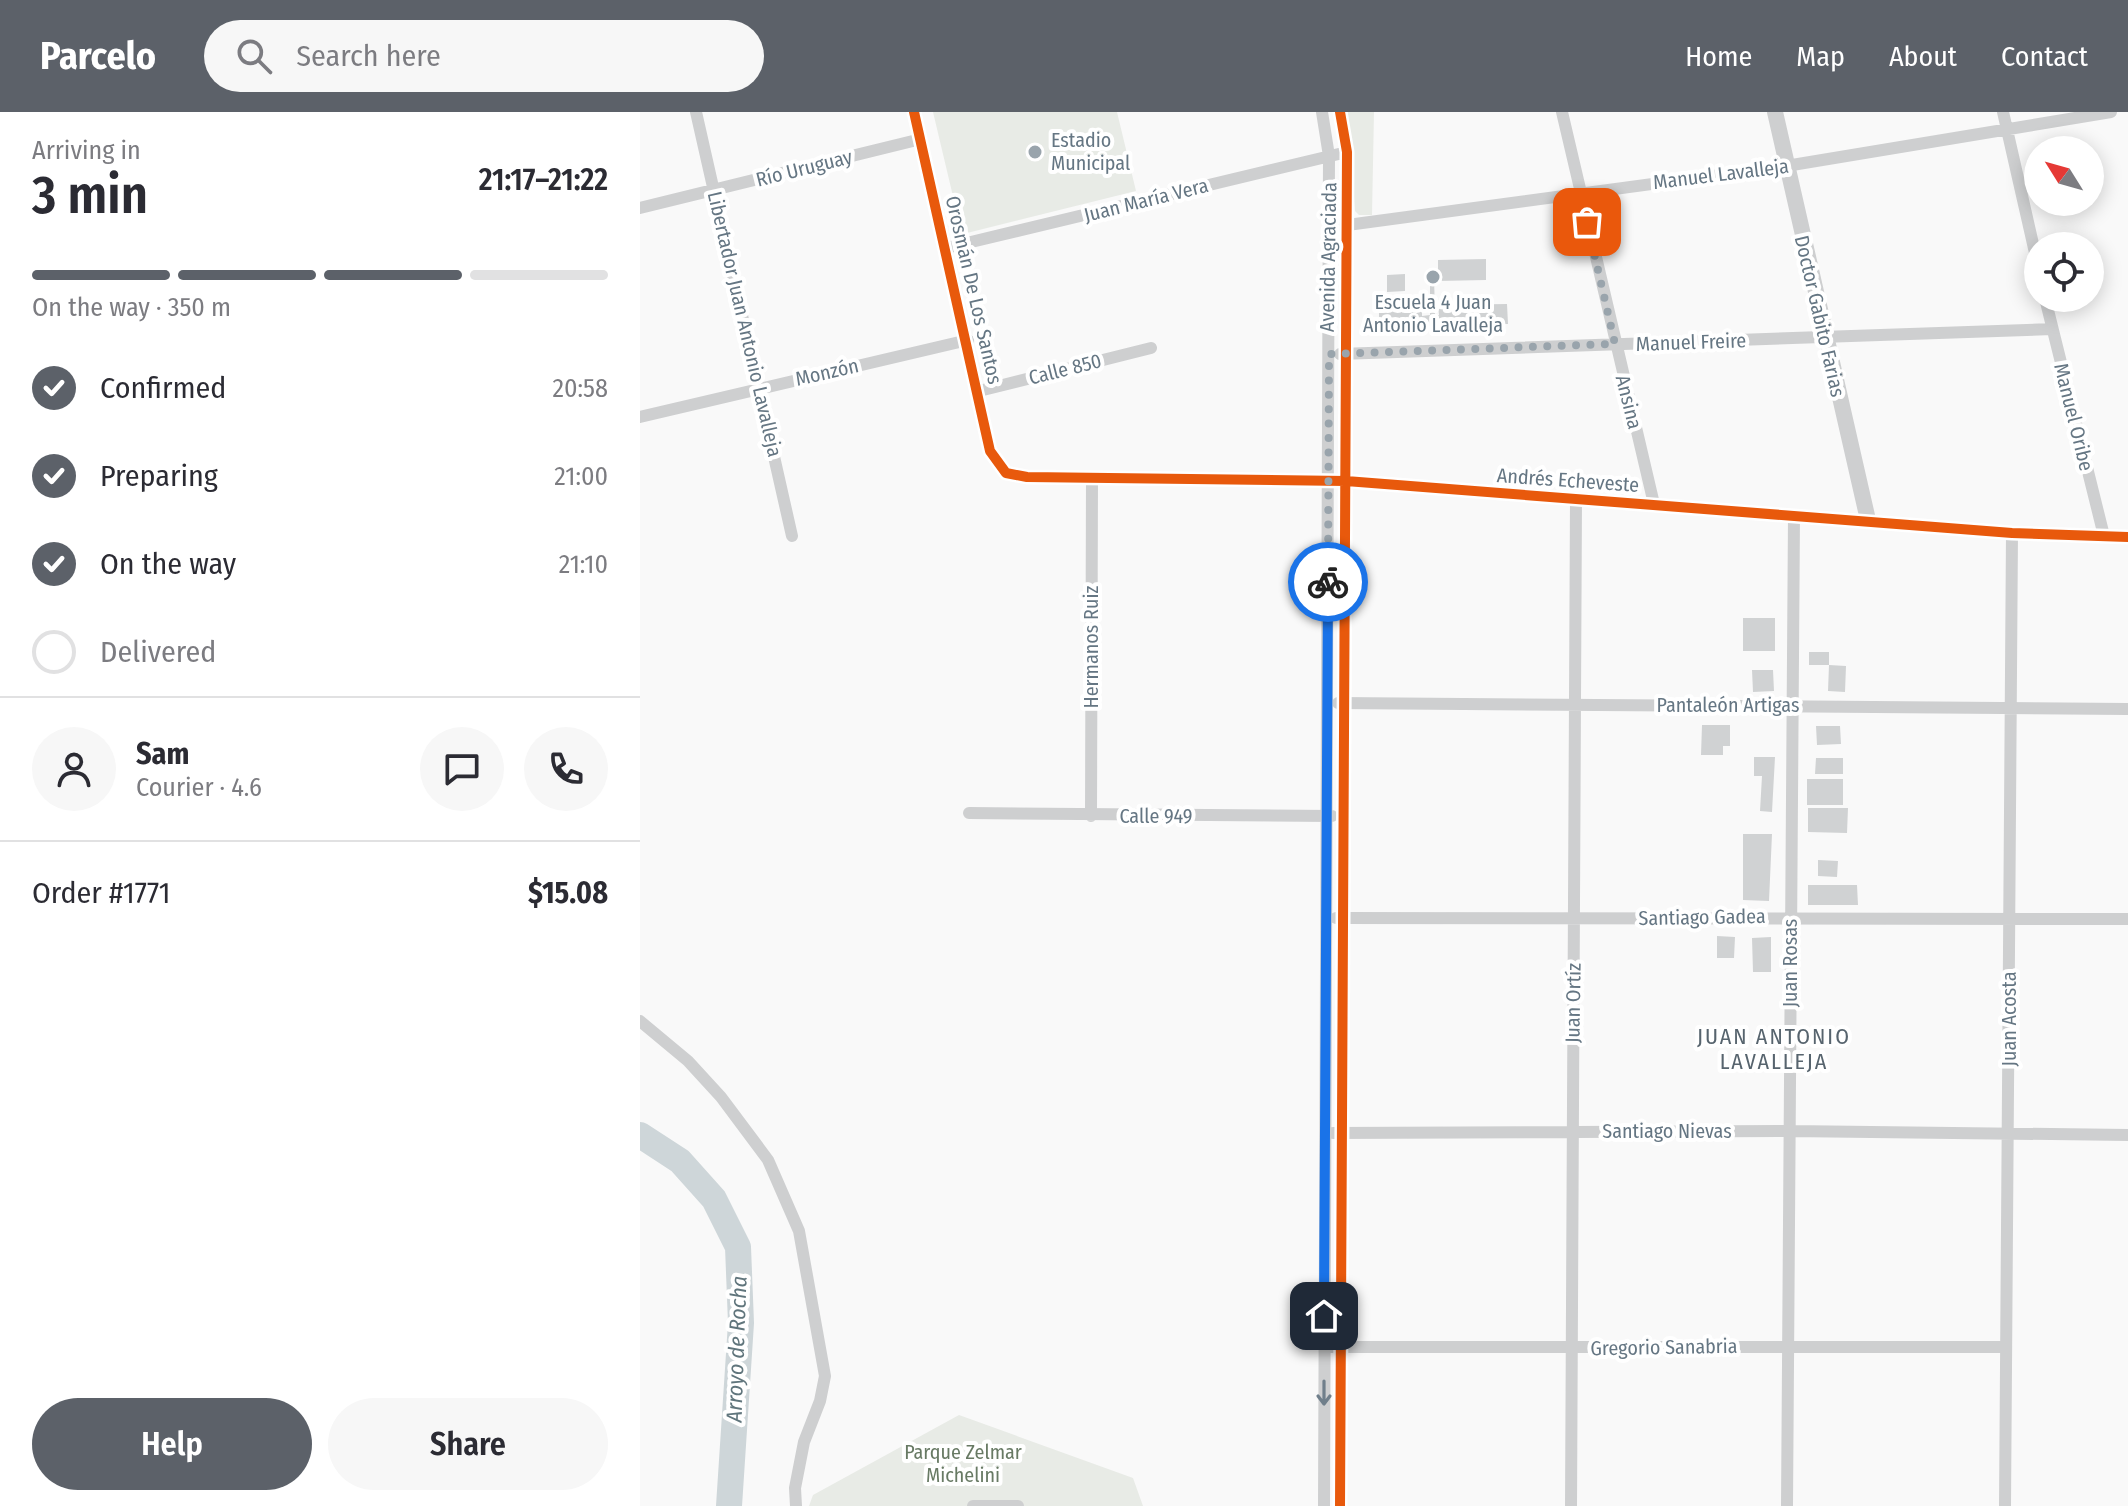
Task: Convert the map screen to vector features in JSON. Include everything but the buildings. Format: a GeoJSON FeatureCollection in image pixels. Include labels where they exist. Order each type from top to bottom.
{"type":"FeatureCollection","features":[{"type":"Feature","properties":{"kind":"street","name":"Libertador Juan Antonio Lavalleja"},"geometry":{"type":"LineString","coordinates":[[696,112],[792,536]]}},
{"type":"Feature","properties":{"kind":"street","name":"Orosmán De Los Santos"},"geometry":{"type":"LineString","coordinates":[[914,112],[968,340],[990,451],[1006,473]]}},
{"type":"Feature","properties":{"kind":"street","name":"Avenida Agraciada"},"geometry":{"type":"LineString","coordinates":[[1322,112],[1329,156],[1324,1506]]}},
{"type":"Feature","properties":{"kind":"street","name":"Avenida Agraciada"},"geometry":{"type":"LineString","coordinates":[[1340,112],[1347,152],[1340,1506]]}},
{"type":"Feature","properties":{"kind":"street","name":"Ansina"},"geometry":{"type":"LineString","coordinates":[[1562,112],[1654,504]]}},
{"type":"Feature","properties":{"kind":"street","name":"Doctor Gabito Farias"},"geometry":{"type":"LineString","coordinates":[[1775,112],[1824,338],[1868,520]]}},
{"type":"Feature","properties":{"kind":"street"},"geometry":{"type":"LineString","coordinates":[[2003,112],[2030,232]]}},
{"type":"Feature","properties":{"kind":"street","name":"Manuel Lavalleja"},"geometry":{"type":"LineString","coordinates":[[1329,226],[1786,166],[2111,112]]}},
{"type":"Feature","properties":{"kind":"street","name":"Río Uruguay"},"geometry":{"type":"LineString","coordinates":[[640,208],[921,139]]}},
{"type":"Feature","properties":{"kind":"street","name":"Juan María Vera"},"geometry":{"type":"LineString","coordinates":[[946,248],[1347,152]]}},
{"type":"Feature","properties":{"kind":"street","name":"Manuel Oribe"},"geometry":{"type":"LineString","coordinates":[[2048,312],[2104,536]]}},
{"type":"Feature","properties":{"kind":"street","name":"Manuel Freire"},"geometry":{"type":"LineString","coordinates":[[1329,354],[2052,329]]}},
{"type":"Feature","properties":{"kind":"street","name":"Monzón"},"geometry":{"type":"LineString","coordinates":[[640,417],[968,340]]}},
{"type":"Feature","properties":{"kind":"street","name":"Calle 850"},"geometry":{"type":"LineString","coordinates":[[979,391],[1151,348]]}},
{"type":"Feature","properties":{"kind":"street","name":"Andrés Echeveste"},"geometry":{"type":"LineString","coordinates":[[1006,473],[1092,478],[1329,480],[2012,533],[2128,537]]}},
{"type":"Feature","properties":{"kind":"street","name":"Hermanos Ruiz"},"geometry":{"type":"LineString","coordinates":[[1091,816],[1092,478]]}},
{"type":"Feature","properties":{"kind":"street","name":"Juan Ortíz"},"geometry":{"type":"LineString","coordinates":[[1571,1506],[1576,500]]}},
{"type":"Feature","properties":{"kind":"street","name":"Juan Rosas"},"geometry":{"type":"LineString","coordinates":[[1787,1506],[1794,515]]}},
{"type":"Feature","properties":{"kind":"street","name":"Juan Acosta"},"geometry":{"type":"LineString","coordinates":[[2005,1506],[2012,533]]}},
{"type":"Feature","properties":{"kind":"street","name":"Pantaleón Artigas"},"geometry":{"type":"LineString","coordinates":[[1327,703],[2011,705],[2128,709]]}},
{"type":"Feature","properties":{"kind":"street","name":"Calle 949"},"geometry":{"type":"LineString","coordinates":[[969,813],[1343,815]]}},
{"type":"Feature","properties":{"kind":"street","name":"Santiago Gadea"},"geometry":{"type":"LineString","coordinates":[[1325,918],[1790,916],[2128,919]]}},
{"type":"Feature","properties":{"kind":"street"},"geometry":{"type":"LineString","coordinates":[[640,1021],[688,1061],[768,1160],[799,1231],[825,1376],[820,1401],[804,1442],[795,1488],[796,1506]]}},
{"type":"Feature","properties":{"kind":"street","name":"Santiago Nievas"},"geometry":{"type":"LineString","coordinates":[[1325,1133],[1790,1131],[2128,1135]]}},
{"type":"Feature","properties":{"kind":"street","name":"Gregorio Sanabria"},"geometry":{"type":"LineString","coordinates":[[1324,1347],[2004,1347]]}},
{"type":"Feature","properties":{"kind":"street"},"geometry":{"type":"LineString","coordinates":[[974,1506],[1018,1506]]}},
{"type":"Feature","properties":{"kind":"green space","name":"Estadio Municipal"},"geometry":{"type":"Polygon","coordinates":[[[933,112],[1117,112],[1136,191],[967,233],[961,230],[933,112]]]}},
{"type":"Feature","properties":{"kind":"green space"},"geometry":{"type":"Polygon","coordinates":[[[1348,112],[1374,112],[1372,215],[1359,215],[1355,211],[1348,112]]]}},
{"type":"Feature","properties":{"kind":"green space","name":"Parque Zelmar Michelini"},"geometry":{"type":"Polygon","coordinates":[[[959,1415],[1133,1478],[1143,1506],[809,1506],[813,1495],[959,1415]]]}},
{"type":"Feature","properties":{"kind":"waterway","name":"Arroyo de Rocha"},"geometry":{"type":"LineString","coordinates":[[640,1135],[680,1161],[714,1199],[738,1247],[741,1323],[729,1506]]}},
{"type":"Feature","properties":{"kind":"cycle path"},"geometry":{"type":"LineString","coordinates":[[914,112],[990,451],[1006,473],[1027,477],[1346,481],[2012,533],[2128,537]]}},
{"type":"Feature","properties":{"kind":"cycle path"},"geometry":{"type":"LineString","coordinates":[[1340,112],[1347,152],[1340,1506]]}},
{"type":"Feature","properties":{"kind":"way so far"},"geometry":{"type":"LineString","coordinates":[[1328,582],[1329,354],[1615,344],[1587,222]]}},
{"type":"Feature","properties":{"kind":"place","name":"Estadio Municipal"},"geometry":{"type":"Point","coordinates":[1035,152]}},
{"type":"Feature","properties":{"kind":"place","name":"Escuela 4 Juan Antonio Lavalleja"},"geometry":{"type":"Point","coordinates":[1433,277]}},
{"type":"Feature","properties":{"kind":"district","name":"JUAN ANTONIO LAVALLEJA"},"geometry":{"type":"Point","coordinates":[1774,1048]}},
{"type":"Feature","properties":{"kind":"route"},"geometry":{"type":"LineString","coordinates":[[1324,1316],[1328,582]]}}]}
